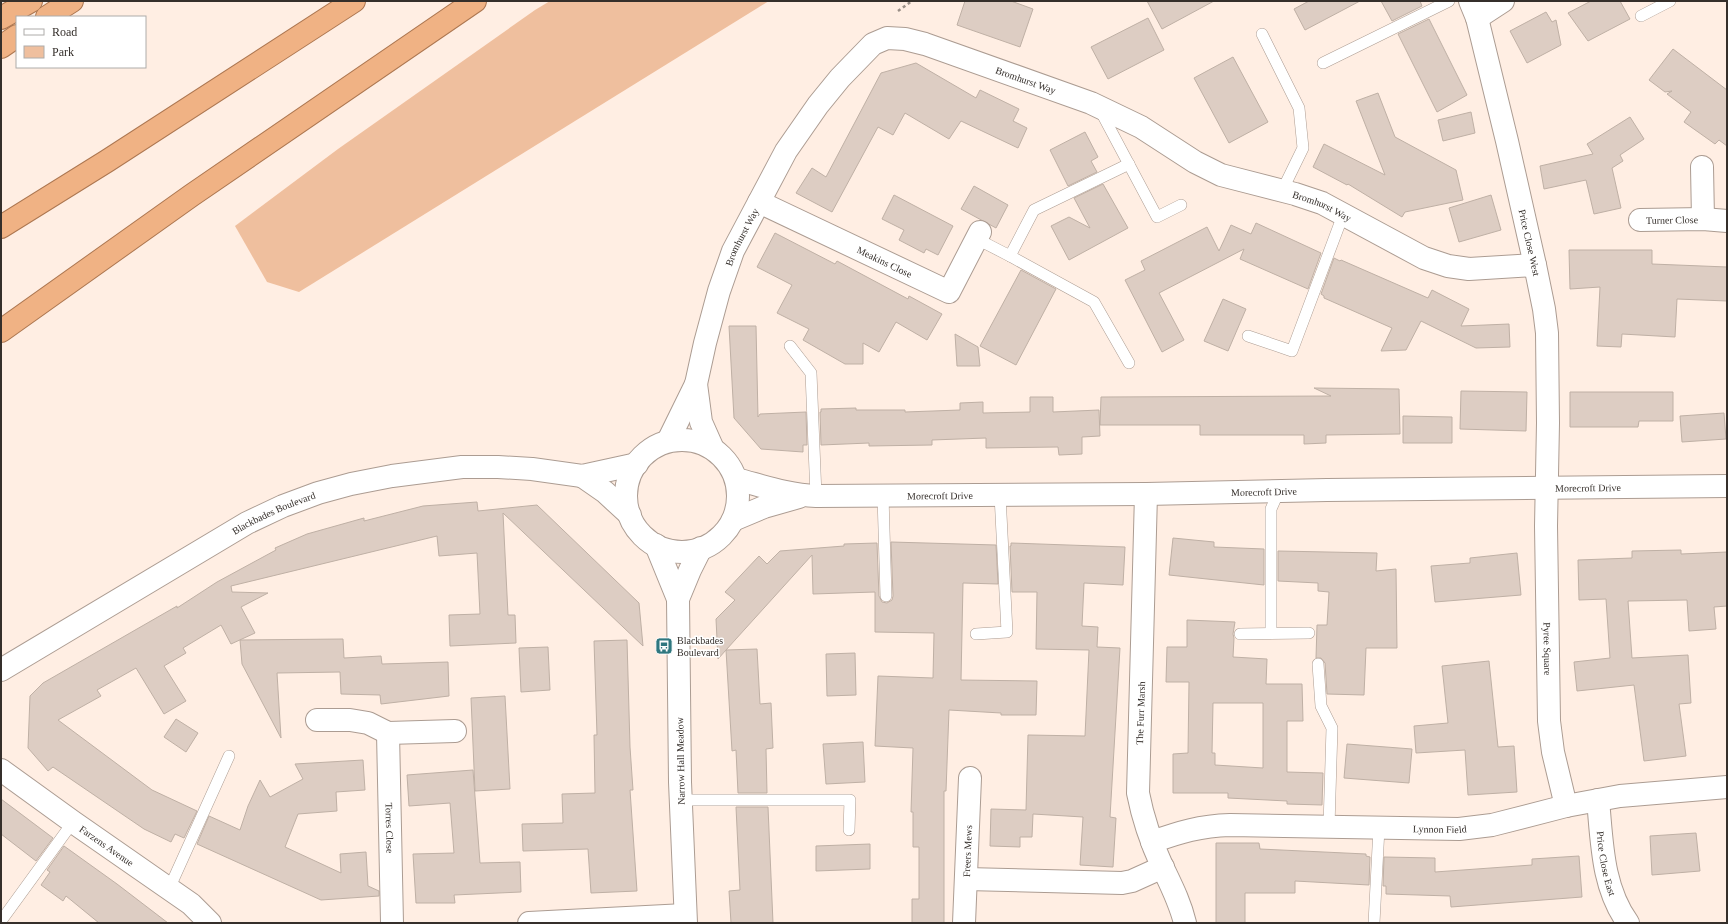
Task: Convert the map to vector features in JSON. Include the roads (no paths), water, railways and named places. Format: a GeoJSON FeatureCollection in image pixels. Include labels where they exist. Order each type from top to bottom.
{"type":"FeatureCollection","features":[{"type":"Feature","properties":{"kind":"highway"},"geometry":{"type":"LineString","coordinates":[[1,18],[31,1]]}},
{"type":"Feature","properties":{"kind":"highway"},"geometry":{"type":"LineString","coordinates":[[49,16],[72,1]]}},
{"type":"Feature","properties":{"kind":"highway"},"geometry":{"type":"LineString","coordinates":[[1,226],[107,161],[354,1]]}},
{"type":"Feature","properties":{"kind":"highway"},"geometry":{"type":"LineString","coordinates":[[1,330],[192,195],[475,1]]}},
{"type":"Feature","properties":{"kind":"highway"},"geometry":{"type":"LineString","coordinates":[[1,46],[16,37]]}},
{"type":"Feature","properties":{"kind":"street"},"geometry":{"type":"LineString","coordinates":[[1473,9],[1503,1]]}},
{"type":"Feature","properties":{"kind":"street","name":"Price Close West"},"geometry":{"type":"LineString","coordinates":[[1473,9],[1507,140],[1544,309],[1547,333],[1548,423],[1546,489]]}},
{"type":"Feature","properties":{"kind":"street","name":"Bromhurst Way"},"geometry":{"type":"LineString","coordinates":[[668,441],[696,384],[704,343],[733,251],[758,202],[786,151],[818,105],[840,78],[873,44],[887,38],[905,39],[925,44],[1098,106],[1142,128],[1195,162],[1220,175],[1282,190],[1322,203],[1424,258],[1448,266],[1469,269],[1535,265]]}},
{"type":"Feature","properties":{"kind":"street","name":"Turner Close"},"geometry":{"type":"LineString","coordinates":[[1702,167],[1703,219]]}},
{"type":"Feature","properties":{"kind":"street","name":"Meakins Close"},"geometry":{"type":"LineString","coordinates":[[758,202],[949,292],[979,235]]}},
{"type":"Feature","properties":{"kind":"street","name":"Turner Close"},"geometry":{"type":"LineString","coordinates":[[1640,220],[1703,219],[1727,221]]}},
{"type":"Feature","properties":{"kind":"street","name":"Bromhurst Way"},"geometry":{"type":"LineString","coordinates":[[696,384],[701,422],[713,449]]}},
{"type":"Feature","properties":{"kind":"street"},"geometry":{"type":"LineString","coordinates":[[684,440],[699,442],[713,449],[727,462],[736,479],[738,500],[733,520],[725,532],[715,542],[686,552],[670,550],[656,545],[645,537],[636,527],[627,505],[627,489],[632,472],[637,464],[645,454],[656,446],[668,441],[684,440]]}},
{"type":"Feature","properties":{"kind":"street","name":"Blackbades Boulevard"},"geometry":{"type":"LineString","coordinates":[[1,670],[248,523],[283,506],[318,493],[351,484],[392,476],[462,467],[532,469],[582,476],[637,464]]}},
{"type":"Feature","properties":{"kind":"street","name":"Blackbades Boulevard"},"geometry":{"type":"LineString","coordinates":[[582,476],[605,492],[630,514]]}},
{"type":"Feature","properties":{"kind":"street","name":"Morecroft Drive"},"geometry":{"type":"LineString","coordinates":[[736,479],[775,491],[809,496],[1146,494],[1727,486]]}},
{"type":"Feature","properties":{"kind":"street","name":"Pyree Square"},"geometry":{"type":"LineString","coordinates":[[1546,489],[1549,721],[1553,752],[1566,806]]}},
{"type":"Feature","properties":{"kind":"street","name":"The Furr Marsh"},"geometry":{"type":"LineString","coordinates":[[1146,494],[1138,793],[1143,818],[1152,842],[1175,891],[1182,909],[1185,923]]}},
{"type":"Feature","properties":{"kind":"street","name":"Morecroft Drive"},"geometry":{"type":"LineString","coordinates":[[733,520],[764,507],[809,496]]}},
{"type":"Feature","properties":{"kind":"street","name":"Narrow Hall Meadow"},"geometry":{"type":"LineString","coordinates":[[656,545],[678,599],[681,800],[686,919]]}},
{"type":"Feature","properties":{"kind":"street","name":"Narrow Hall Meadow"},"geometry":{"type":"LineString","coordinates":[[678,599],[701,548]]}},
{"type":"Feature","properties":{"kind":"street"},"geometry":{"type":"LineString","coordinates":[[317,720],[350,720],[368,723],[388,733],[455,731]]}},
{"type":"Feature","properties":{"kind":"street","name":"Torres Close"},"geometry":{"type":"LineString","coordinates":[[388,733],[392,923]]}},
{"type":"Feature","properties":{"kind":"street","name":"Farzens Avenue"},"geometry":{"type":"LineString","coordinates":[[1,770],[191,904],[210,923]]}},
{"type":"Feature","properties":{"kind":"street","name":"Freers Mews"},"geometry":{"type":"LineString","coordinates":[[964,923],[970,778]]}},
{"type":"Feature","properties":{"kind":"street","name":"Lynnon Field"},"geometry":{"type":"LineString","coordinates":[[1152,842],[1183,830],[1208,826],[1329,826],[1459,829],[1492,826],[1566,806],[1598,800],[1644,793],[1727,787]]}},
{"type":"Feature","properties":{"kind":"street","name":"Price Close East"},"geometry":{"type":"LineString","coordinates":[[1598,800],[1606,874],[1620,913],[1628,923]]}},
{"type":"Feature","properties":{"kind":"street"},"geometry":{"type":"LineString","coordinates":[[966,879],[1122,883],[1132,881],[1163,867]]}},
{"type":"Feature","properties":{"kind":"street"},"geometry":{"type":"LineString","coordinates":[[529,923],[686,919]]}},
{"type":"Feature","properties":{"kind":"lane"},"geometry":{"type":"LineString","coordinates":[[1323,63],[1449,1]]}},
{"type":"Feature","properties":{"kind":"lane"},"geometry":{"type":"LineString","coordinates":[[1641,16],[1670,1]]}},
{"type":"Feature","properties":{"kind":"lane"},"geometry":{"type":"LineString","coordinates":[[1262,34],[1299,108],[1302,148],[1282,190]]}},
{"type":"Feature","properties":{"kind":"lane"},"geometry":{"type":"LineString","coordinates":[[1098,106],[1157,217],[1181,205]]}},
{"type":"Feature","properties":{"kind":"lane"},"geometry":{"type":"LineString","coordinates":[[1010,256],[1034,210],[1129,164]]}},
{"type":"Feature","properties":{"kind":"lane"},"geometry":{"type":"LineString","coordinates":[[1248,336],[1292,351],[1343,215]]}},
{"type":"Feature","properties":{"kind":"lane"},"geometry":{"type":"LineString","coordinates":[[979,235],[1010,256],[1094,302],[1129,363]]}},
{"type":"Feature","properties":{"kind":"lane"},"geometry":{"type":"LineString","coordinates":[[790,346],[811,374],[809,496]]}},
{"type":"Feature","properties":{"kind":"lane"},"geometry":{"type":"LineString","coordinates":[[1271,633],[1271,508],[1279,491]]}},
{"type":"Feature","properties":{"kind":"lane"},"geometry":{"type":"LineString","coordinates":[[976,634],[1007,632],[1000,495]]}},
{"type":"Feature","properties":{"kind":"lane"},"geometry":{"type":"LineString","coordinates":[[883,496],[886,596]]}},
{"type":"Feature","properties":{"kind":"lane"},"geometry":{"type":"LineString","coordinates":[[1240,634],[1309,633]]}},
{"type":"Feature","properties":{"kind":"lane"},"geometry":{"type":"LineString","coordinates":[[1318,664],[1321,706],[1332,728],[1329,826]]}},
{"type":"Feature","properties":{"kind":"lane"},"geometry":{"type":"LineString","coordinates":[[169,889],[229,756]]}},
{"type":"Feature","properties":{"kind":"lane"},"geometry":{"type":"LineString","coordinates":[[681,800],[850,800],[849,830]]}},
{"type":"Feature","properties":{"kind":"lane"},"geometry":{"type":"LineString","coordinates":[[1,922],[73,822]]}},
{"type":"Feature","properties":{"kind":"lane"},"geometry":{"type":"LineString","coordinates":[[1374,923],[1380,828]]}},
{"type":"Feature","properties":{"kind":"place","name":"Blackbades Boulevard"},"geometry":{"type":"Point","coordinates":[664,646]}}]}
